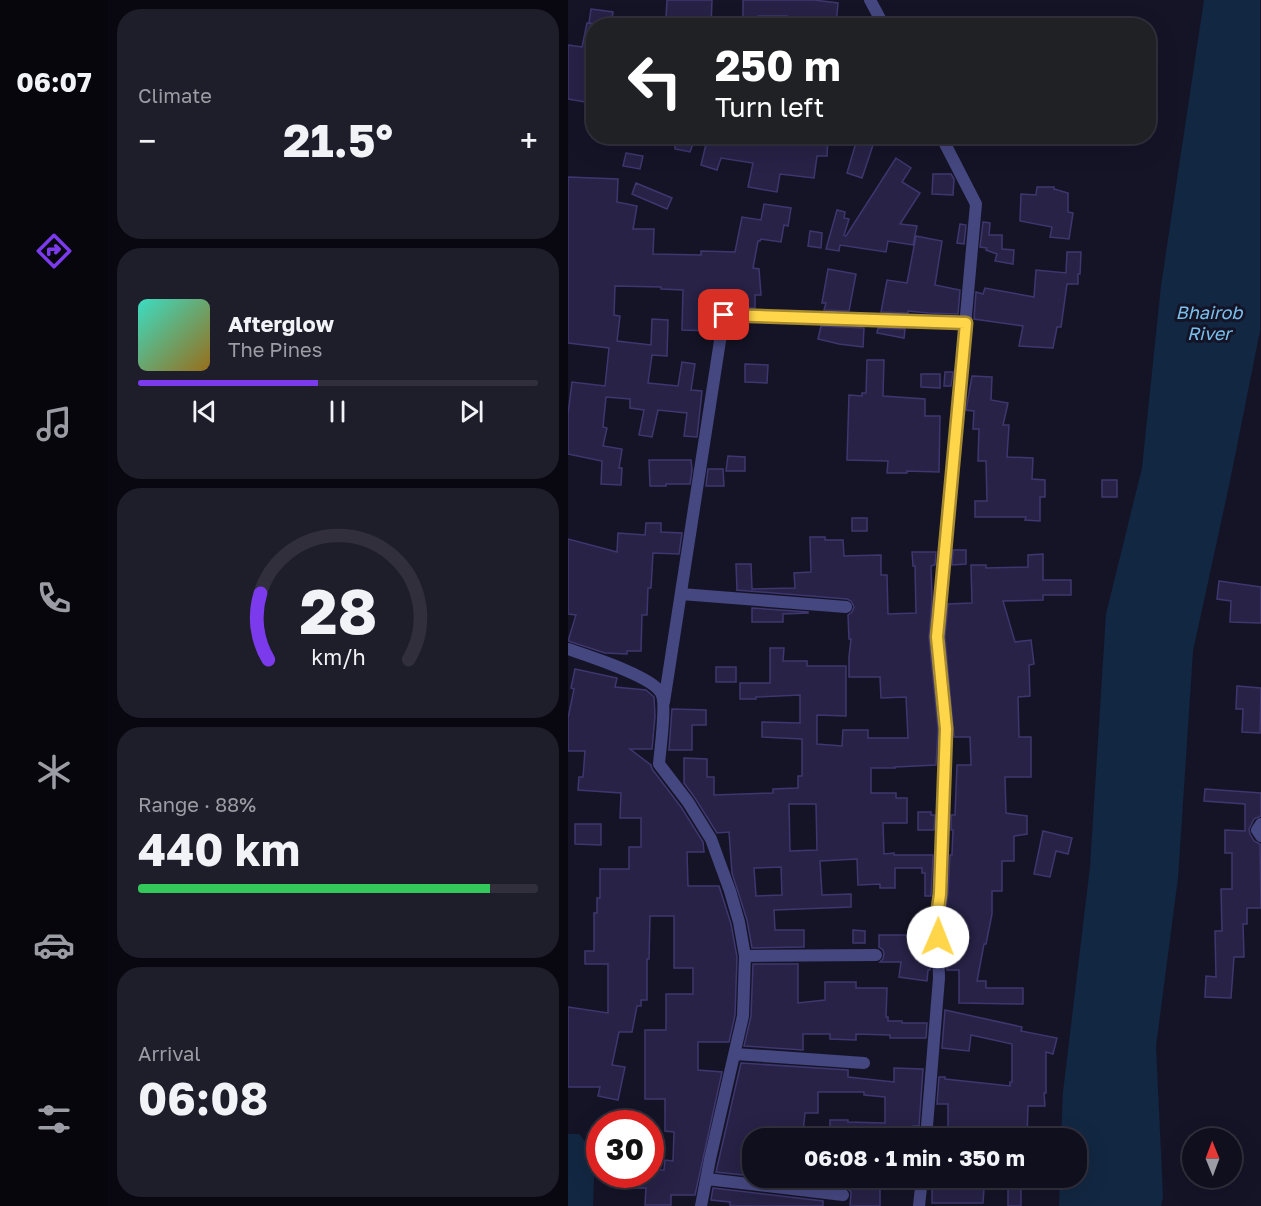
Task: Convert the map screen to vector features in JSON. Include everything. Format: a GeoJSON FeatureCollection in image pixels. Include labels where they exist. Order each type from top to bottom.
{"type":"FeatureCollection","features":[{"type":"Feature","properties":{"kind":"street"},"geometry":{"type":"LineString","coordinates":[[870,0],[880,18]]}},
{"type":"Feature","properties":{"kind":"street"},"geometry":{"type":"LineString","coordinates":[[927,1128],[939,978],[937,916],[940,894],[946,729],[937,637],[976,204],[945,144]]}},
{"type":"Feature","properties":{"kind":"street"},"geometry":{"type":"LineString","coordinates":[[701,1206],[743,1016],[745,956],[730,891],[711,839],[688,801],[659,764],[663,709],[724,315],[966,323]]}},
{"type":"Feature","properties":{"kind":"street"},"geometry":{"type":"LineString","coordinates":[[681,594],[846,607]]}},
{"type":"Feature","properties":{"kind":"street"},"geometry":{"type":"LineString","coordinates":[[568,649],[607,662],[651,682],[662,694],[663,709]]}},
{"type":"Feature","properties":{"kind":"street"},"geometry":{"type":"LineString","coordinates":[[1261,824],[1257,830],[1261,836]]}},
{"type":"Feature","properties":{"kind":"street"},"geometry":{"type":"LineString","coordinates":[[745,956],[876,955]]}},
{"type":"Feature","properties":{"kind":"street"},"geometry":{"type":"LineString","coordinates":[[735,1054],[864,1063]]}},
{"type":"Feature","properties":{"kind":"street"},"geometry":{"type":"LineString","coordinates":[[707,1179],[843,1195]]}},
{"type":"Feature","properties":{"kind":"street"},"geometry":{"type":"LineString","coordinates":[[919,1206],[921,1188]]}},
{"type":"Feature","properties":{"kind":"water","name":"Bhairob River"},"geometry":{"type":"Polygon","coordinates":[[[1204,0],[1260,0],[1260,331],[1193,651],[1178,878],[1156,1046],[1163,1197],[1161,1206],[1059,1206],[1060,1188],[1087,1188],[1087,1128],[1061,1128],[1063,1092],[1090,867],[1106,614],[1142,468],[1161,286],[1204,0]]]}},
{"type":"Feature","properties":{"kind":"water"},"geometry":{"type":"Polygon","coordinates":[[[568,1134],[579,1134],[586,1143],[586,1188],[594,1188],[593,1206],[568,1206],[568,1134]]]}},
{"type":"Feature","properties":{"kind":"building"},"geometry":{"type":"Polygon","coordinates":[[[667,0],[712,0],[711,18],[666,18],[667,0]]]}},
{"type":"Feature","properties":{"kind":"building"},"geometry":{"type":"Polygon","coordinates":[[[743,0],[814,0],[838,3],[837,18],[758,16],[758,18],[743,18],[743,0]]]}},
{"type":"Feature","properties":{"kind":"building"},"geometry":{"type":"Polygon","coordinates":[[[591,9],[613,12],[612,18],[590,18],[591,9]]]}},
{"type":"Feature","properties":{"kind":"building"},"geometry":{"type":"Polygon","coordinates":[[[586,28],[586,102],[568,99],[568,45],[582,47],[586,28]]]}},
{"type":"Feature","properties":{"kind":"building"},"geometry":{"type":"Polygon","coordinates":[[[675,144],[693,144],[690,152],[675,149],[675,144]]]}},
{"type":"Feature","properties":{"kind":"building"},"geometry":{"type":"Polygon","coordinates":[[[706,144],[828,144],[827,156],[817,156],[814,178],[780,174],[777,192],[748,187],[753,163],[721,158],[717,170],[701,165],[706,144]]]}},
{"type":"Feature","properties":{"kind":"building"},"geometry":{"type":"Polygon","coordinates":[[[856,144],[873,144],[862,178],[847,173],[856,144]]]}},
{"type":"Feature","properties":{"kind":"building"},"geometry":{"type":"Polygon","coordinates":[[[626,153],[643,156],[640,169],[623,166],[626,153]]]}},
{"type":"Feature","properties":{"kind":"building"},"geometry":{"type":"Polygon","coordinates":[[[896,158],[911,168],[902,182],[920,193],[900,224],[917,226],[913,245],[888,241],[886,252],[840,245],[839,251],[826,249],[837,210],[845,212],[844,218],[849,219],[844,235],[846,236],[896,158]]]}},
{"type":"Feature","properties":{"kind":"building"},"geometry":{"type":"Polygon","coordinates":[[[933,174],[951,174],[954,179],[953,195],[932,194],[933,174]]]}},
{"type":"Feature","properties":{"kind":"building"},"geometry":{"type":"Polygon","coordinates":[[[568,177],[618,179],[617,202],[637,206],[633,229],[654,229],[653,254],[701,255],[701,251],[735,252],[742,217],[761,220],[764,204],[791,208],[788,226],[784,225],[781,242],[761,239],[758,241],[753,268],[759,269],[761,295],[755,295],[755,308],[720,308],[716,313],[713,331],[682,330],[683,290],[615,286],[614,315],[620,316],[617,341],[651,345],[652,319],[668,320],[667,356],[652,355],[648,383],[678,386],[682,362],[695,364],[691,390],[702,391],[697,437],[684,436],[687,413],[658,410],[652,437],[639,435],[644,410],[630,408],[630,399],[606,397],[603,427],[607,428],[603,446],[622,449],[619,468],[622,468],[621,485],[601,484],[602,461],[568,454],[568,414],[572,382],[605,386],[609,348],[568,343],[568,177]]]}},
{"type":"Feature","properties":{"kind":"building"},"geometry":{"type":"Polygon","coordinates":[[[636,183],[672,198],[667,209],[632,194],[636,183]]]}},
{"type":"Feature","properties":{"kind":"building"},"geometry":{"type":"Polygon","coordinates":[[[1037,187],[1054,187],[1054,189],[1068,193],[1068,212],[1073,213],[1069,239],[1050,237],[1052,227],[1020,221],[1021,194],[1036,195],[1037,187]]]}},
{"type":"Feature","properties":{"kind":"building"},"geometry":{"type":"Polygon","coordinates":[[[983,222],[990,223],[989,235],[1002,235],[1002,249],[1014,250],[1013,264],[995,261],[997,254],[980,247],[983,222]]]}},
{"type":"Feature","properties":{"kind":"building"},"geometry":{"type":"Polygon","coordinates":[[[960,224],[966,225],[964,244],[957,243],[960,224]]]}},
{"type":"Feature","properties":{"kind":"building"},"geometry":{"type":"Polygon","coordinates":[[[810,231],[822,233],[821,248],[808,246],[810,231]]]}},
{"type":"Feature","properties":{"kind":"building"},"geometry":{"type":"Polygon","coordinates":[[[916,236],[942,241],[935,285],[960,290],[958,314],[881,312],[887,280],[907,283],[916,236]]]}},
{"type":"Feature","properties":{"kind":"building"},"geometry":{"type":"Polygon","coordinates":[[[1067,252],[1081,252],[1080,274],[1078,274],[1078,284],[1067,284],[1061,327],[1057,327],[1053,348],[1019,346],[1023,326],[974,319],[976,292],[983,294],[985,288],[1034,297],[1036,270],[1066,273],[1067,252]]]}},
{"type":"Feature","properties":{"kind":"building"},"geometry":{"type":"Polygon","coordinates":[[[828,269],[856,274],[849,311],[824,310],[826,303],[822,303],[828,269]]]}},
{"type":"Feature","properties":{"kind":"building"},"geometry":{"type":"Polygon","coordinates":[[[821,326],[864,328],[863,347],[818,339],[821,326]]]}},
{"type":"Feature","properties":{"kind":"building"},"geometry":{"type":"Polygon","coordinates":[[[878,328],[905,329],[904,338],[877,333],[878,328]]]}},
{"type":"Feature","properties":{"kind":"building"},"geometry":{"type":"Polygon","coordinates":[[[867,360],[884,360],[883,396],[925,399],[925,416],[940,416],[939,472],[887,473],[888,461],[847,460],[849,395],[862,396],[862,393],[866,393],[867,360]]]}},
{"type":"Feature","properties":{"kind":"building"},"geometry":{"type":"Polygon","coordinates":[[[745,364],[768,365],[767,383],[745,382],[745,364]]]}},
{"type":"Feature","properties":{"kind":"building"},"geometry":{"type":"Polygon","coordinates":[[[945,372],[953,372],[951,386],[944,386],[945,372]]]}},
{"type":"Feature","properties":{"kind":"building"},"geometry":{"type":"Polygon","coordinates":[[[921,374],[940,374],[940,388],[921,387],[921,374]]]}},
{"type":"Feature","properties":{"kind":"building"},"geometry":{"type":"Polygon","coordinates":[[[972,376],[992,377],[991,400],[1008,403],[1003,425],[1009,425],[1007,457],[1033,458],[1032,479],[1045,480],[1045,497],[1040,497],[1040,521],[1025,520],[1026,517],[975,517],[975,501],[987,501],[986,461],[978,461],[979,429],[973,429],[974,411],[966,410],[972,376]]]}},
{"type":"Feature","properties":{"kind":"building"},"geometry":{"type":"Polygon","coordinates":[[[728,456],[745,457],[745,471],[726,471],[728,456]]]}},
{"type":"Feature","properties":{"kind":"building"},"geometry":{"type":"Polygon","coordinates":[[[649,460],[691,460],[690,484],[650,486],[649,460]]]}},
{"type":"Feature","properties":{"kind":"building"},"geometry":{"type":"Polygon","coordinates":[[[708,469],[723,469],[724,486],[706,486],[708,469]]]}},
{"type":"Feature","properties":{"kind":"building"},"geometry":{"type":"Polygon","coordinates":[[[1102,480],[1117,480],[1117,497],[1102,497],[1102,480]]]}},
{"type":"Feature","properties":{"kind":"building"},"geometry":{"type":"Polygon","coordinates":[[[852,518],[867,518],[867,531],[852,531],[852,518]]]}},
{"type":"Feature","properties":{"kind":"building"},"geometry":{"type":"Polygon","coordinates":[[[646,523],[661,523],[661,532],[682,533],[679,554],[653,553],[647,615],[642,615],[641,651],[627,651],[627,654],[605,653],[568,641],[576,615],[568,614],[568,539],[617,552],[618,533],[645,535],[646,523]]]}},
{"type":"Feature","properties":{"kind":"building"},"geometry":{"type":"Polygon","coordinates":[[[810,537],[843,540],[844,556],[881,555],[881,575],[887,575],[888,614],[916,613],[915,566],[913,566],[912,552],[936,552],[935,565],[931,566],[932,600],[929,638],[938,729],[936,765],[871,768],[871,793],[896,793],[896,798],[907,798],[907,823],[883,823],[884,854],[933,855],[931,896],[925,896],[925,873],[922,873],[922,868],[895,868],[895,888],[880,888],[880,884],[858,885],[857,859],[820,861],[822,895],[851,894],[851,907],[774,910],[775,930],[804,930],[804,947],[752,948],[747,920],[732,873],[729,832],[717,833],[684,783],[684,758],[707,759],[707,777],[714,777],[714,795],[773,793],[773,789],[798,788],[798,776],[802,776],[802,739],[762,737],[762,722],[800,723],[800,695],[740,699],[740,683],[770,683],[770,648],[784,648],[783,661],[807,661],[807,666],[846,666],[846,716],[817,715],[817,744],[842,746],[843,730],[868,730],[868,738],[908,738],[906,697],[881,698],[880,677],[849,677],[851,639],[849,639],[848,615],[854,607],[851,601],[736,590],[736,564],[751,564],[752,589],[795,588],[794,573],[811,572],[810,537]],[[789,804],[790,851],[817,850],[816,804],[789,804]],[[781,867],[754,868],[756,896],[782,895],[781,867]]]}},
{"type":"Feature","properties":{"kind":"building"},"geometry":{"type":"Polygon","coordinates":[[[953,550],[966,550],[966,564],[952,565],[953,550]]]}},
{"type":"Feature","properties":{"kind":"building"},"geometry":{"type":"Polygon","coordinates":[[[1043,554],[1043,580],[1071,580],[1071,595],[1043,595],[1043,600],[1003,601],[1015,642],[1031,640],[1034,664],[1029,665],[1030,696],[1018,697],[1019,737],[1031,737],[1031,777],[1005,777],[1006,813],[1027,816],[1027,834],[1014,836],[1014,861],[1002,861],[1002,891],[992,891],[992,914],[977,981],[986,981],[986,988],[1023,988],[1023,1004],[959,1003],[959,970],[947,970],[945,916],[950,855],[952,855],[951,815],[955,815],[957,765],[971,765],[970,737],[954,737],[945,637],[948,604],[972,603],[971,565],[986,565],[986,568],[1028,567],[1028,555],[1043,554]]]}},
{"type":"Feature","properties":{"kind":"building"},"geometry":{"type":"Polygon","coordinates":[[[1219,581],[1261,587],[1261,623],[1230,622],[1231,601],[1217,599],[1219,581]]]}},
{"type":"Feature","properties":{"kind":"building"},"geometry":{"type":"Polygon","coordinates":[[[752,608],[808,613],[783,614],[783,622],[752,622],[752,608]]]}},
{"type":"Feature","properties":{"kind":"building"},"geometry":{"type":"Polygon","coordinates":[[[716,667],[736,667],[736,682],[716,682],[716,667]]]}},
{"type":"Feature","properties":{"kind":"building"},"geometry":{"type":"Polygon","coordinates":[[[575,669],[617,678],[615,687],[646,690],[654,697],[652,749],[630,749],[651,765],[703,842],[704,852],[687,852],[688,886],[719,886],[731,924],[737,957],[735,1015],[729,1042],[698,1042],[698,1070],[722,1072],[695,1195],[671,1195],[671,1205],[645,1205],[646,1188],[664,1188],[665,1160],[673,1161],[674,1132],[665,1131],[665,1099],[645,1099],[645,1030],[666,1030],[666,994],[693,994],[693,968],[674,968],[674,916],[650,916],[647,1000],[641,1000],[641,1006],[637,1006],[632,1032],[619,1032],[612,1065],[625,1067],[618,1100],[598,1096],[600,1087],[568,1087],[568,1007],[608,1013],[608,964],[585,964],[585,951],[594,951],[594,913],[597,913],[597,898],[600,898],[600,869],[629,869],[629,847],[641,847],[641,818],[620,818],[621,793],[578,790],[579,777],[583,777],[585,751],[568,751],[568,718],[574,689],[571,688],[575,669]]]}},
{"type":"Feature","properties":{"kind":"building"},"geometry":{"type":"Polygon","coordinates":[[[1237,686],[1261,688],[1260,733],[1242,732],[1243,709],[1236,709],[1237,686]]]}},
{"type":"Feature","properties":{"kind":"building"},"geometry":{"type":"Polygon","coordinates":[[[672,709],[706,710],[706,725],[692,725],[692,750],[669,750],[672,709]]]}},
{"type":"Feature","properties":{"kind":"building"},"geometry":{"type":"Polygon","coordinates":[[[1205,789],[1261,793],[1261,816],[1254,819],[1249,829],[1254,841],[1260,844],[1261,908],[1247,908],[1247,924],[1243,924],[1244,957],[1234,957],[1231,998],[1205,997],[1206,976],[1216,977],[1215,931],[1222,931],[1221,889],[1232,889],[1232,853],[1225,853],[1225,830],[1245,831],[1245,804],[1204,801],[1205,789]]]}},
{"type":"Feature","properties":{"kind":"building"},"geometry":{"type":"Polygon","coordinates":[[[918,812],[931,812],[931,815],[935,815],[934,830],[918,830],[918,812]]]}},
{"type":"Feature","properties":{"kind":"building"},"geometry":{"type":"Polygon","coordinates":[[[575,824],[601,824],[601,845],[575,844],[575,824]]]}},
{"type":"Feature","properties":{"kind":"building"},"geometry":{"type":"Polygon","coordinates":[[[1043,831],[1072,838],[1068,854],[1056,851],[1050,877],[1034,874],[1043,831]]]}},
{"type":"Feature","properties":{"kind":"building"},"geometry":{"type":"Polygon","coordinates":[[[853,930],[865,931],[865,943],[853,943],[853,930]]]}},
{"type":"Feature","properties":{"kind":"building"},"geometry":{"type":"Polygon","coordinates":[[[879,935],[929,935],[930,970],[928,970],[927,981],[899,977],[901,962],[880,962],[884,954],[879,947],[879,935]]]}},
{"type":"Feature","properties":{"kind":"building"},"geometry":{"type":"Polygon","coordinates":[[[753,964],[798,964],[798,1003],[825,1000],[825,982],[856,982],[856,988],[887,988],[886,1017],[888,1021],[927,1023],[926,1038],[890,1038],[890,1035],[856,1034],[856,1040],[830,1039],[830,1034],[803,1034],[803,1050],[744,1046],[751,1016],[753,964]]]}},
{"type":"Feature","properties":{"kind":"building"},"geometry":{"type":"Polygon","coordinates":[[[945,1010],[1022,1027],[1021,1031],[1057,1038],[1053,1054],[1046,1052],[1045,1106],[1028,1106],[1027,1128],[948,1128],[948,1104],[937,1104],[939,1077],[1010,1086],[1012,1082],[1012,1044],[971,1035],[969,1051],[942,1048],[945,1010]]]}},
{"type":"Feature","properties":{"kind":"building"},"geometry":{"type":"Polygon","coordinates":[[[741,1063],[848,1070],[848,1077],[894,1082],[894,1068],[923,1069],[919,1126],[913,1126],[913,1128],[830,1128],[830,1120],[885,1123],[885,1097],[864,1095],[864,1092],[818,1092],[818,1113],[805,1113],[803,1128],[742,1128],[742,1175],[716,1172],[741,1063]]]}},
{"type":"Feature","properties":{"kind":"building"},"geometry":{"type":"Polygon","coordinates":[[[713,1188],[823,1201],[823,1206],[730,1206],[730,1202],[711,1200],[713,1188]]]}},
{"type":"Feature","properties":{"kind":"building"},"geometry":{"type":"Polygon","coordinates":[[[846,1188],[880,1188],[880,1206],[850,1206],[851,1192],[846,1188]]]}},
{"type":"Feature","properties":{"kind":"building"},"geometry":{"type":"Polygon","coordinates":[[[932,1188],[984,1188],[983,1203],[932,1203],[932,1188]]]}},
{"type":"Feature","properties":{"kind":"building"},"geometry":{"type":"Polygon","coordinates":[[[1008,1188],[1021,1188],[1021,1206],[1008,1206],[1008,1188]]]}},
{"type":"Feature","properties":{"kind":"route"},"geometry":{"type":"LineString","coordinates":[[724,315],[966,323],[937,637],[946,729],[940,894],[937,916],[938,937]]}}]}
